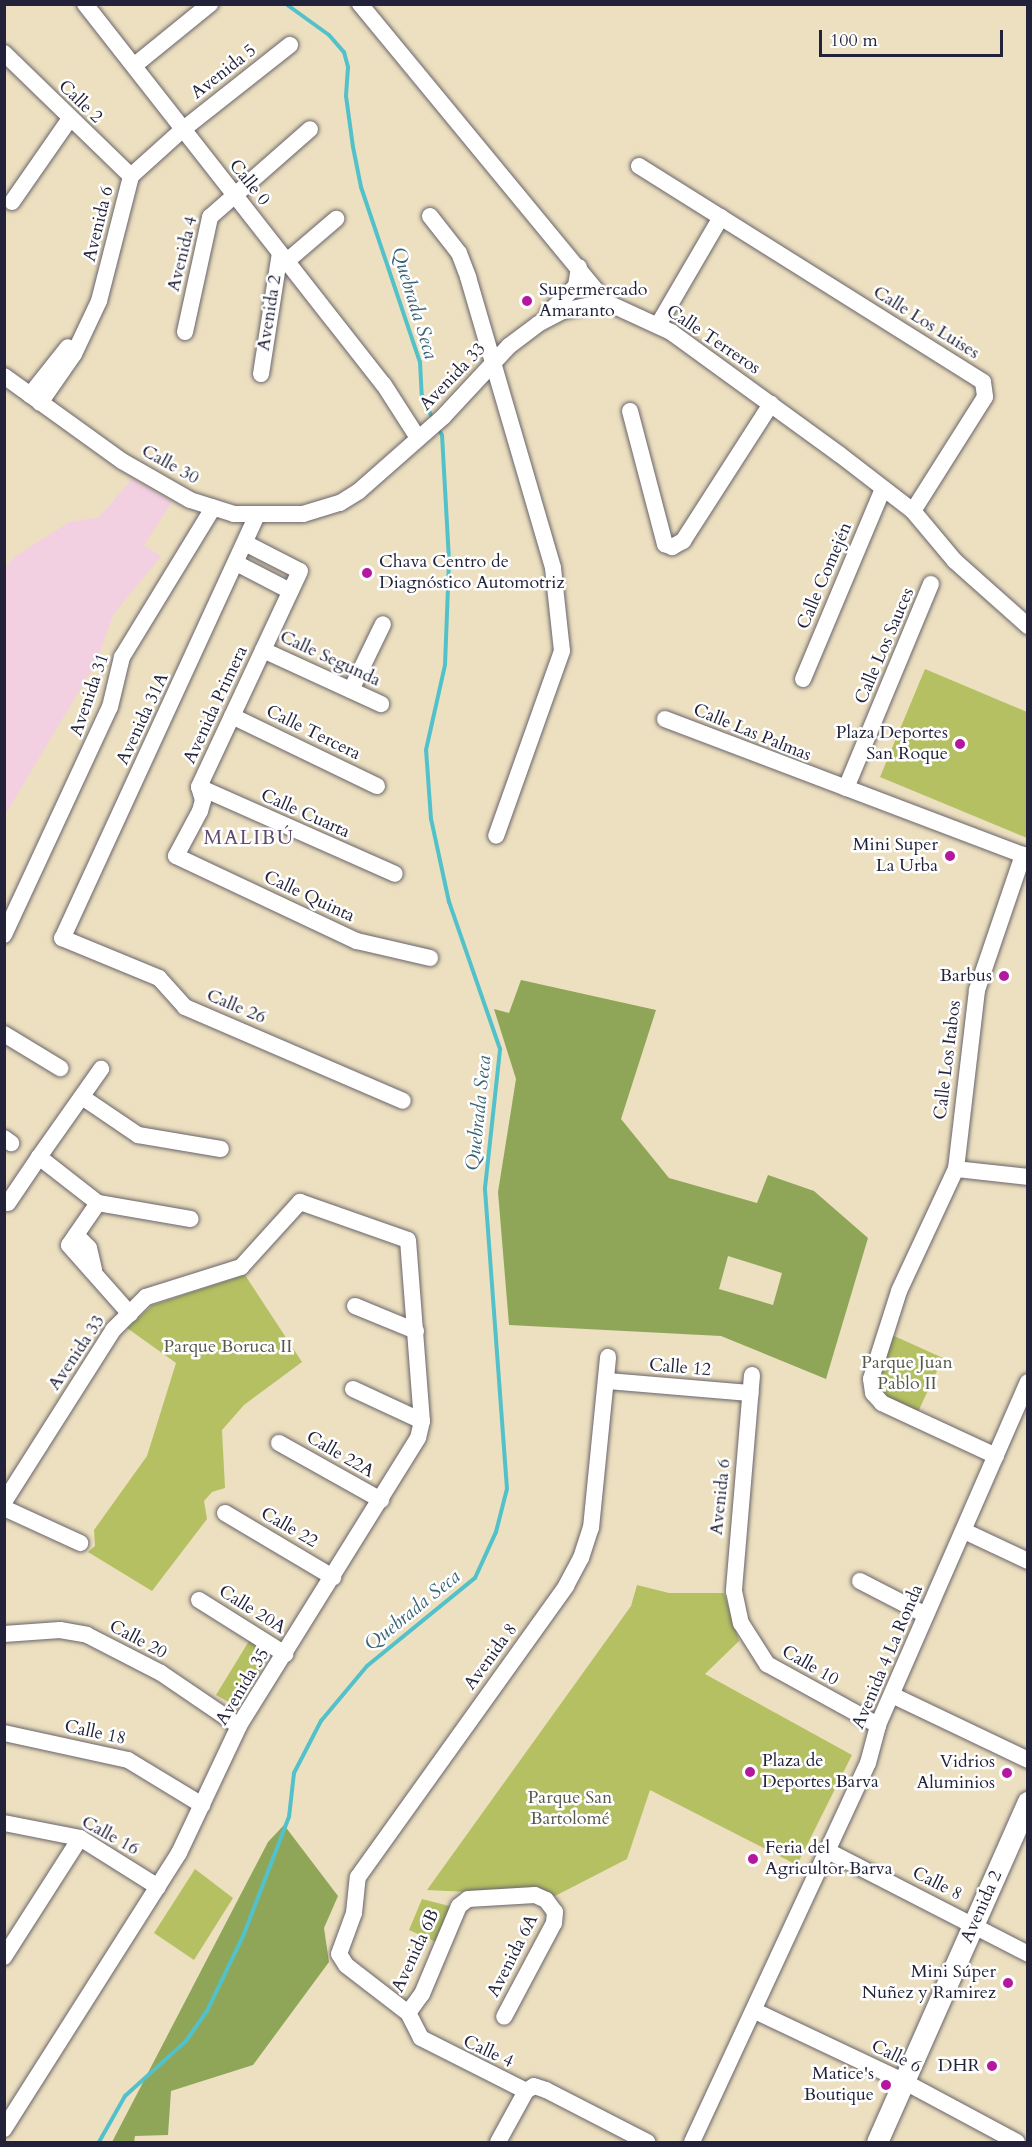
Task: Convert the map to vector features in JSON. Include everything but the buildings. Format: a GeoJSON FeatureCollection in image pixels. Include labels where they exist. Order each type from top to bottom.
{"type":"FeatureCollection","features":[{"type":"Feature","properties":{"kind":"main road","name":"Avenida 2"},"geometry":{"type":"LineString","coordinates":[[877,2142],[1028,1802]]}},
{"type":"Feature","properties":{"kind":"street","name":"Calle 0"},"geometry":{"type":"LineString","coordinates":[[85,4],[135,65],[181,130],[384,385],[418,438]]}},
{"type":"Feature","properties":{"kind":"street"},"geometry":{"type":"LineString","coordinates":[[135,65],[210,4]]}},
{"type":"Feature","properties":{"kind":"street","name":"Calle Terreros"},"geometry":{"type":"LineString","coordinates":[[360,4],[606,302],[658,325],[771,404],[913,511],[955,561],[1028,626]]}},
{"type":"Feature","properties":{"kind":"street","name":"Avenida 5"},"geometry":{"type":"LineString","coordinates":[[181,130],[290,45]]}},
{"type":"Feature","properties":{"kind":"street","name":"Calle 2"},"geometry":{"type":"LineString","coordinates":[[6,59],[130,176]]}},
{"type":"Feature","properties":{"kind":"street"},"geometry":{"type":"LineString","coordinates":[[12,202],[69,120]]}},
{"type":"Feature","properties":{"kind":"street","name":"Avenida 4"},"geometry":{"type":"LineString","coordinates":[[185,332],[210,217],[310,129]]}},
{"type":"Feature","properties":{"kind":"street","name":"Avenida 6"},"geometry":{"type":"LineString","coordinates":[[35,399],[65,349],[77,343],[99,301],[130,176],[181,130]]}},
{"type":"Feature","properties":{"kind":"street","name":"Calle Los Luises"},"geometry":{"type":"LineString","coordinates":[[639,166],[983,382],[985,397],[913,511]]}},
{"type":"Feature","properties":{"kind":"street"},"geometry":{"type":"LineString","coordinates":[[430,216],[459,253],[494,363],[553,568],[562,651],[496,836]]}},
{"type":"Feature","properties":{"kind":"street"},"geometry":{"type":"LineString","coordinates":[[658,325],[721,217]]}},
{"type":"Feature","properties":{"kind":"street"},"geometry":{"type":"LineString","coordinates":[[283,257],[336,219]]}},
{"type":"Feature","properties":{"kind":"street","name":"Avenida 2"},"geometry":{"type":"LineString","coordinates":[[261,374],[283,257]]}},
{"type":"Feature","properties":{"kind":"street"},"geometry":{"type":"LineString","coordinates":[[538,324],[576,286],[579,267]]}},
{"type":"Feature","properties":{"kind":"street","name":"Avenida 33"},"geometry":{"type":"LineString","coordinates":[[340,503],[437,422],[509,345],[538,324],[562,311],[606,302]]}},
{"type":"Feature","properties":{"kind":"street","name":"Calle 30"},"geometry":{"type":"LineString","coordinates":[[4,376],[157,483],[213,508],[257,515],[303,514],[340,503]]}},
{"type":"Feature","properties":{"kind":"street"},"geometry":{"type":"LineString","coordinates":[[630,411],[665,544],[672,547],[683,541],[771,404]]}},
{"type":"Feature","properties":{"kind":"street","name":"Calle Comején"},"geometry":{"type":"LineString","coordinates":[[804,679],[883,489]]}},
{"type":"Feature","properties":{"kind":"street","name":"Avenida 31"},"geometry":{"type":"LineString","coordinates":[[4,935],[105,717],[122,657],[213,508]]}},
{"type":"Feature","properties":{"kind":"street","name":"Avenida 31A"},"geometry":{"type":"LineString","coordinates":[[62,938],[238,564],[257,515]]}},
{"type":"Feature","properties":{"kind":"street","name":"Avenida Primera"},"geometry":{"type":"LineString","coordinates":[[176,856],[200,811],[203,800],[199,787],[300,571],[247,544]]}},
{"type":"Feature","properties":{"kind":"street"},"geometry":{"type":"LineString","coordinates":[[238,564],[290,591]]}},
{"type":"Feature","properties":{"kind":"street","name":"Calle Los Sauces"},"geometry":{"type":"LineString","coordinates":[[846,788],[932,584]]}},
{"type":"Feature","properties":{"kind":"street"},"geometry":{"type":"LineString","coordinates":[[351,690],[383,624]]}},
{"type":"Feature","properties":{"kind":"street","name":"Calle Segunda"},"geometry":{"type":"LineString","coordinates":[[263,650],[381,704]]}},
{"type":"Feature","properties":{"kind":"street","name":"Calle Tercera"},"geometry":{"type":"LineString","coordinates":[[232,716],[377,786]]}},
{"type":"Feature","properties":{"kind":"street","name":"Calle Las Palmas"},"geometry":{"type":"LineString","coordinates":[[665,719],[1025,856]]}},
{"type":"Feature","properties":{"kind":"street","name":"Calle Cuarta"},"geometry":{"type":"LineString","coordinates":[[199,787],[395,874]]}},
{"type":"Feature","properties":{"kind":"street","name":"Calle Quinta"},"geometry":{"type":"LineString","coordinates":[[176,856],[357,941],[430,958]]}},
{"type":"Feature","properties":{"kind":"street","name":"Calle Los Itabos"},"geometry":{"type":"LineString","coordinates":[[996,1456],[882,1403],[873,1393],[871,1379],[899,1291],[956,1169],[977,990],[1025,856]]}},
{"type":"Feature","properties":{"kind":"street","name":"Calle 26"},"geometry":{"type":"LineString","coordinates":[[62,938],[159,978],[185,1007],[403,1101]]}},
{"type":"Feature","properties":{"kind":"street"},"geometry":{"type":"LineString","coordinates":[[4,1034],[60,1068]]}},
{"type":"Feature","properties":{"kind":"street"},"geometry":{"type":"LineString","coordinates":[[8,1203],[101,1069]]}},
{"type":"Feature","properties":{"kind":"street"},"geometry":{"type":"LineString","coordinates":[[82,1097],[138,1135],[221,1149]]}},
{"type":"Feature","properties":{"kind":"street"},"geometry":{"type":"LineString","coordinates":[[39,1157],[98,1203],[191,1219]]}},
{"type":"Feature","properties":{"kind":"street"},"geometry":{"type":"LineString","coordinates":[[956,1169],[1028,1177]]}},
{"type":"Feature","properties":{"kind":"street","name":"Avenida 33"},"geometry":{"type":"LineString","coordinates":[[4,1502],[100,1349],[146,1297],[241,1267],[300,1202]]}},
{"type":"Feature","properties":{"kind":"street","name":"Avenida 35"},"geometry":{"type":"LineString","coordinates":[[4,2129],[158,1887],[202,1805],[239,1726],[418,1438],[422,1421],[408,1240],[300,1202]]}},
{"type":"Feature","properties":{"kind":"street"},"geometry":{"type":"LineString","coordinates":[[98,1203],[76,1235],[89,1248],[95,1274],[130,1314]]}},
{"type":"Feature","properties":{"kind":"street"},"geometry":{"type":"LineString","coordinates":[[355,1306],[416,1331]]}},
{"type":"Feature","properties":{"kind":"street","name":"Avenida 8"},"geometry":{"type":"LineString","coordinates":[[339,1954],[354,1913],[358,1878],[566,1586],[581,1558],[591,1528],[608,1357]]}},
{"type":"Feature","properties":{"kind":"street","name":"Avenida 6"},"geometry":{"type":"LineString","coordinates":[[741,1623],[734,1591],[752,1375]]}},
{"type":"Feature","properties":{"kind":"street","name":"Calle 12"},"geometry":{"type":"LineString","coordinates":[[607,1381],[751,1393]]}},
{"type":"Feature","properties":{"kind":"street","name":"Avenida 4 La Ronda"},"geometry":{"type":"LineString","coordinates":[[692,2142],[755,2011],[867,1763],[878,1725],[1028,1382]]}},
{"type":"Feature","properties":{"kind":"street"},"geometry":{"type":"LineString","coordinates":[[353,1389],[422,1421]]}},
{"type":"Feature","properties":{"kind":"street","name":"Calle 22A"},"geometry":{"type":"LineString","coordinates":[[279,1443],[381,1500]]}},
{"type":"Feature","properties":{"kind":"street"},"geometry":{"type":"LineString","coordinates":[[4,1508],[80,1543]]}},
{"type":"Feature","properties":{"kind":"street","name":"Calle 22"},"geometry":{"type":"LineString","coordinates":[[225,1513],[333,1577]]}},
{"type":"Feature","properties":{"kind":"street"},"geometry":{"type":"LineString","coordinates":[[964,1532],[1028,1561]]}},
{"type":"Feature","properties":{"kind":"street"},"geometry":{"type":"LineString","coordinates":[[860,1581],[926,1615]]}},
{"type":"Feature","properties":{"kind":"street","name":"Calle 20A"},"geometry":{"type":"LineString","coordinates":[[199,1600],[285,1654]]}},
{"type":"Feature","properties":{"kind":"street","name":"Calle 10"},"geometry":{"type":"LineString","coordinates":[[741,1623],[767,1664],[878,1725]]}},
{"type":"Feature","properties":{"kind":"street","name":"Calle 20"},"geometry":{"type":"LineString","coordinates":[[4,1634],[60,1630],[87,1635],[161,1673],[239,1726]]}},
{"type":"Feature","properties":{"kind":"street"},"geometry":{"type":"LineString","coordinates":[[892,1695],[1028,1760]]}},
{"type":"Feature","properties":{"kind":"street","name":"Calle 18"},"geometry":{"type":"LineString","coordinates":[[4,1733],[129,1760],[202,1805]]}},
{"type":"Feature","properties":{"kind":"street","name":"Calle 16"},"geometry":{"type":"LineString","coordinates":[[4,1823],[80,1838],[158,1887]]}},
{"type":"Feature","properties":{"kind":"street"},"geometry":{"type":"LineString","coordinates":[[4,1957],[80,1838]]}},
{"type":"Feature","properties":{"kind":"street","name":"Calle 8"},"geometry":{"type":"LineString","coordinates":[[828,1851],[974,1924],[1028,1954]]}},
{"type":"Feature","properties":{"kind":"street","name":"Avenida 6A"},"geometry":{"type":"LineString","coordinates":[[459,1906],[468,1899],[535,1895],[546,1899],[555,1912],[554,1923],[504,2017]]}},
{"type":"Feature","properties":{"kind":"street","name":"Avenida 6B"},"geometry":{"type":"LineString","coordinates":[[408,2013],[422,1994],[459,1906]]}},
{"type":"Feature","properties":{"kind":"street","name":"Calle 4"},"geometry":{"type":"LineString","coordinates":[[339,1954],[346,1965],[408,2013],[421,2038],[437,2049],[526,2091],[534,2086],[546,2090],[647,2142]]}},
{"type":"Feature","properties":{"kind":"street","name":"Calle 6"},"geometry":{"type":"LineString","coordinates":[[755,2011],[905,2082],[1017,2142]]}},
{"type":"Feature","properties":{"kind":"street"},"geometry":{"type":"LineString","coordinates":[[498,2142],[526,2091]]}},
{"type":"Feature","properties":{"kind":"shaded area"},"geometry":{"type":"Polygon","coordinates":[[[132,479],[172,502],[144,545],[161,556],[113,615],[97,661],[5,815],[5,568],[14,557],[69,522],[99,517],[132,479]]]}},
{"type":"Feature","properties":{"kind":"green space","name":"Plaza Deportes San Roque"},"geometry":{"type":"Polygon","coordinates":[[[925,669],[1027,712],[1027,838],[880,777],[925,669]]]}},
{"type":"Feature","properties":{"kind":"green space"},"geometry":{"type":"Polygon","coordinates":[[[521,980],[656,1010],[621,1119],[669,1178],[757,1203],[768,1175],[814,1191],[868,1238],[826,1379],[721,1336],[509,1325],[498,1192],[516,1079],[494,1009],[509,1013],[521,980]],[[728,1256],[719,1289],[773,1305],[782,1273],[728,1256]]]}},
{"type":"Feature","properties":{"kind":"green space","name":"Parque Boruca II"},"geometry":{"type":"Polygon","coordinates":[[[245,1275],[302,1362],[244,1405],[222,1430],[225,1488],[212,1492],[204,1501],[207,1519],[152,1591],[88,1552],[95,1546],[94,1530],[147,1456],[176,1363],[127,1328],[153,1305],[245,1275]]]}},
{"type":"Feature","properties":{"kind":"green space","name":"Parque Juan Pablo II"},"geometry":{"type":"Polygon","coordinates":[[[892,1335],[943,1358],[918,1412],[884,1395],[878,1386],[892,1335]]]}},
{"type":"Feature","properties":{"kind":"green space","name":"Parque San Bartolomé"},"geometry":{"type":"Polygon","coordinates":[[[637,1585],[669,1593],[724,1593],[739,1641],[705,1674],[852,1755],[797,1865],[650,1790],[627,1859],[555,1896],[427,1890],[631,1606],[637,1585]]]}},
{"type":"Feature","properties":{"kind":"green space"},"geometry":{"type":"Polygon","coordinates":[[[249,1641],[270,1655],[237,1707],[216,1695],[249,1641]]]}},
{"type":"Feature","properties":{"kind":"green space"},"geometry":{"type":"Polygon","coordinates":[[[284,1825],[338,1896],[324,1928],[329,1962],[253,2065],[171,2091],[168,2135],[135,2136],[134,2142],[112,2142],[268,1842],[284,1825]]]}},
{"type":"Feature","properties":{"kind":"green space"},"geometry":{"type":"Polygon","coordinates":[[[195,1869],[233,1898],[194,1960],[154,1933],[195,1869]]]}},
{"type":"Feature","properties":{"kind":"green space"},"geometry":{"type":"Polygon","coordinates":[[[422,1899],[453,1907],[436,1942],[409,1930],[422,1899]]]}},
{"type":"Feature","properties":{"kind":"waterway","name":"Quebrada Seca"},"geometry":{"type":"LineString","coordinates":[[286,4],[329,35],[344,52],[348,67],[346,96],[361,187],[420,362],[422,395],[433,420]]}},
{"type":"Feature","properties":{"kind":"waterway","name":"Quebrada Seca"},"geometry":{"type":"LineString","coordinates":[[99,2142],[125,2096],[186,2041],[207,2011],[244,1934],[289,1817],[294,1773],[321,1721],[367,1666],[475,1578],[496,1532],[507,1489],[485,1188],[500,1049],[449,902],[431,819],[426,750],[445,665],[449,560],[442,435],[437,427]]}},
{"type":"Feature","properties":{"kind":"place","name":"Supermercado Amaranto"},"geometry":{"type":"Point","coordinates":[527,301]}},
{"type":"Feature","properties":{"kind":"place","name":"Chava Centro de Diagnóstico Automotriz"},"geometry":{"type":"Point","coordinates":[367,573]}},
{"type":"Feature","properties":{"kind":"place","name":"Plaza Deportes San Roque"},"geometry":{"type":"Point","coordinates":[960,744]}},
{"type":"Feature","properties":{"kind":"place","name":"Mini Super La Urba"},"geometry":{"type":"Point","coordinates":[950,856]}},
{"type":"Feature","properties":{"kind":"place","name":"Barbus"},"geometry":{"type":"Point","coordinates":[1004,976]}},
{"type":"Feature","properties":{"kind":"place","name":"Plaza de Deportes Barva"},"geometry":{"type":"Point","coordinates":[750,1772]}},
{"type":"Feature","properties":{"kind":"place","name":"Vidrios Aluminios"},"geometry":{"type":"Point","coordinates":[1007,1773]}},
{"type":"Feature","properties":{"kind":"place","name":"Feria del Agricultor Barva"},"geometry":{"type":"Point","coordinates":[753,1859]}},
{"type":"Feature","properties":{"kind":"place","name":"Mini Súper Nuñez y Ramirez"},"geometry":{"type":"Point","coordinates":[1008,1983]}},
{"type":"Feature","properties":{"kind":"place","name":"DHR"},"geometry":{"type":"Point","coordinates":[992,2066]}},
{"type":"Feature","properties":{"kind":"place","name":"Matice's Boutique"},"geometry":{"type":"Point","coordinates":[886,2085]}},
{"type":"Feature","properties":{"kind":"district","name":"MALIBÚ"},"geometry":{"type":"Point","coordinates":[249,837]}}]}
